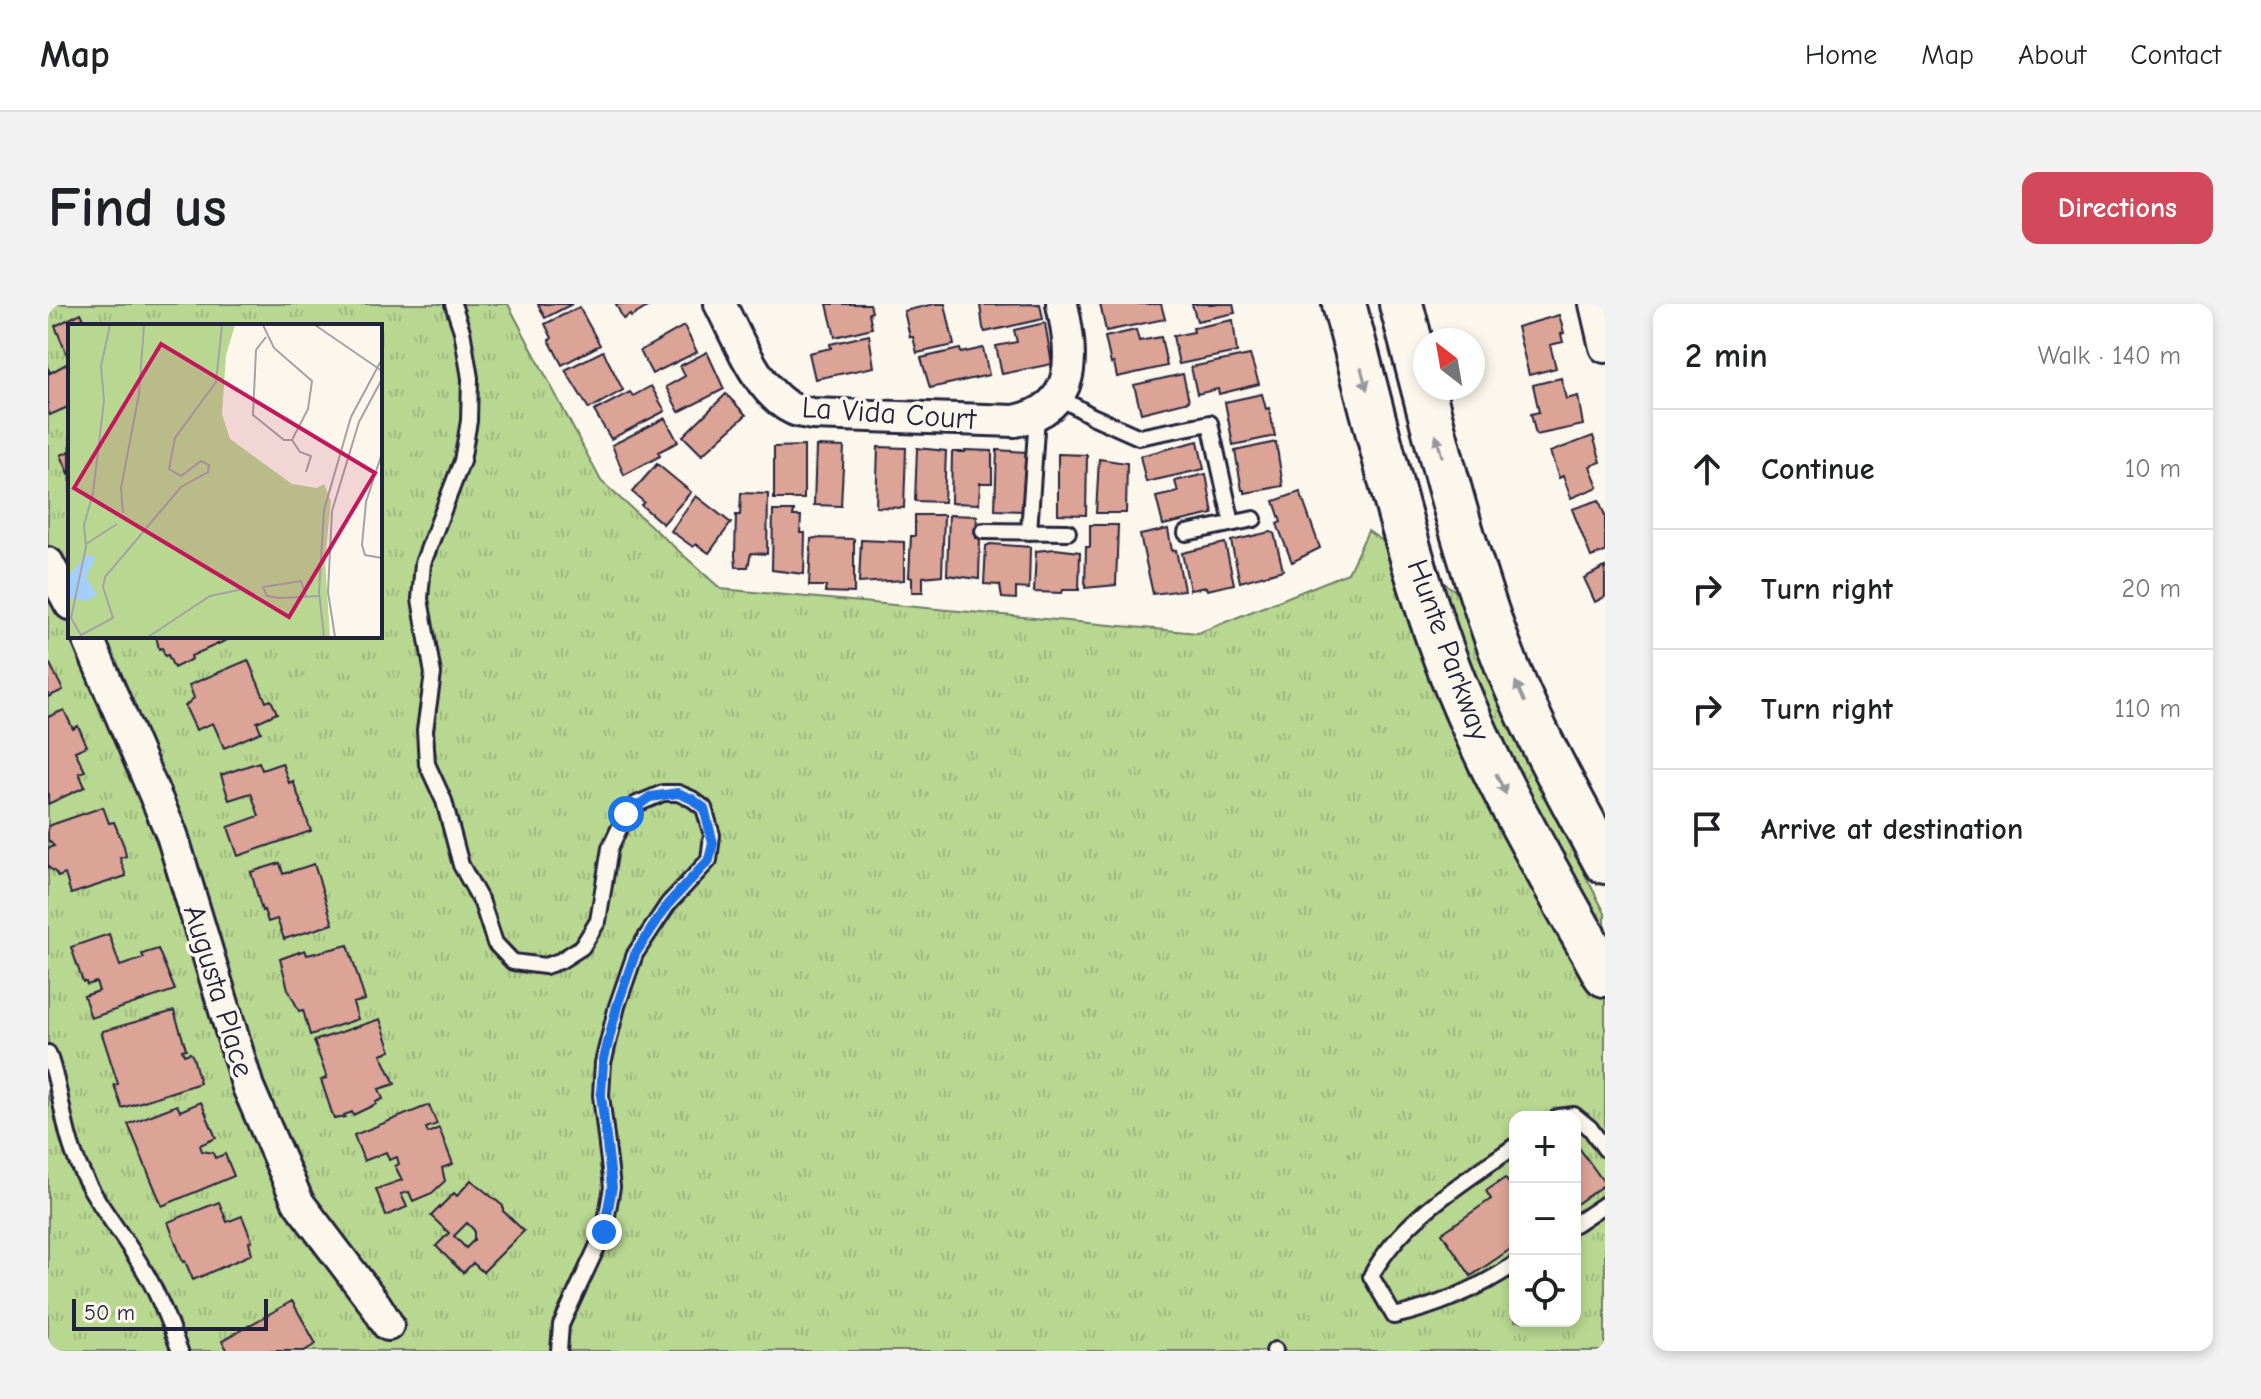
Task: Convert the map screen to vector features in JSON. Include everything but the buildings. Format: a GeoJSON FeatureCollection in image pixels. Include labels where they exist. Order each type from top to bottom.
{"type":"FeatureCollection","features":[{"type":"Feature","properties":{"kind":"main road","name":"Hunte Parkway"},"geometry":{"type":"LineString","coordinates":[[1344,304],[1416,567],[1448,667],[1503,788],[1605,975]]}},
{"type":"Feature","properties":{"kind":"main road","name":"Hunte Parkway"},"geometry":{"type":"LineString","coordinates":[[1401,304],[1474,572],[1499,646],[1553,766],[1605,862]]}},
{"type":"Feature","properties":{"kind":"street","name":"La Vida Court"},"geometry":{"type":"LineString","coordinates":[[720,304],[759,376],[792,409],[812,414],[1015,421],[1048,407]]}},
{"type":"Feature","properties":{"kind":"street"},"geometry":{"type":"LineString","coordinates":[[1048,407],[1069,373],[1062,304]]}},
{"type":"Feature","properties":{"kind":"street"},"geometry":{"type":"LineString","coordinates":[[1595,304],[1605,347]]}},
{"type":"Feature","properties":{"kind":"street"},"geometry":{"type":"LineString","coordinates":[[48,563],[68,600]]}},
{"type":"Feature","properties":{"kind":"street","name":"Augusta Place"},"geometry":{"type":"LineString","coordinates":[[88,638],[172,835],[248,1087],[298,1202],[388,1325]]}},
{"type":"Feature","properties":{"kind":"lane"},"geometry":{"type":"LineString","coordinates":[[453,304],[462,331],[470,378],[469,421],[462,461],[423,563],[420,599],[433,674],[425,730],[427,764],[444,801],[461,865],[482,903],[495,943],[513,962],[545,966],[560,961],[582,947],[598,921],[610,848],[626,814],[650,797],[678,793],[692,799],[704,808],[712,835],[709,860],[668,904],[635,954],[617,1006],[603,1063],[601,1095],[612,1187],[604,1232],[561,1325],[559,1351]]}},
{"type":"Feature","properties":{"kind":"lane"},"geometry":{"type":"LineString","coordinates":[[1029,532],[1048,407],[1092,416],[1139,437],[1210,423],[1232,523]]}},
{"type":"Feature","properties":{"kind":"lane"},"geometry":{"type":"LineString","coordinates":[[1186,533],[1254,519]]}},
{"type":"Feature","properties":{"kind":"lane"},"geometry":{"type":"LineString","coordinates":[[983,531],[1068,532]]}},
{"type":"Feature","properties":{"kind":"lane"},"geometry":{"type":"LineString","coordinates":[[48,1053],[54,1069],[65,1130],[79,1167],[93,1194],[148,1277],[180,1351]]}},
{"type":"Feature","properties":{"kind":"lane"},"geometry":{"type":"LineString","coordinates":[[1581,1121],[1605,1149]]}},
{"type":"Feature","properties":{"kind":"lane"},"geometry":{"type":"LineString","coordinates":[[1509,1150],[1424,1210],[1385,1251],[1371,1276],[1394,1316],[1420,1310],[1509,1268]]}},
{"type":"Feature","properties":{"kind":"lane"},"geometry":{"type":"LineString","coordinates":[[1581,1220],[1605,1204]]}},
{"type":"Feature","properties":{"kind":"green space"},"geometry":{"type":"Polygon","coordinates":[[[48,304],[508,304],[601,481],[721,589],[1198,633],[1348,573],[1368,531],[1460,594],[1506,710],[1558,823],[1605,913],[1605,1351],[48,1351],[48,304]]]}},
{"type":"Feature","properties":{"kind":"route"},"geometry":{"type":"LineString","coordinates":[[604,1232],[612,1187],[601,1095],[603,1063],[617,1006],[635,954],[668,904],[709,860],[713,843],[704,808],[678,793],[650,797],[626,814]]}}]}
